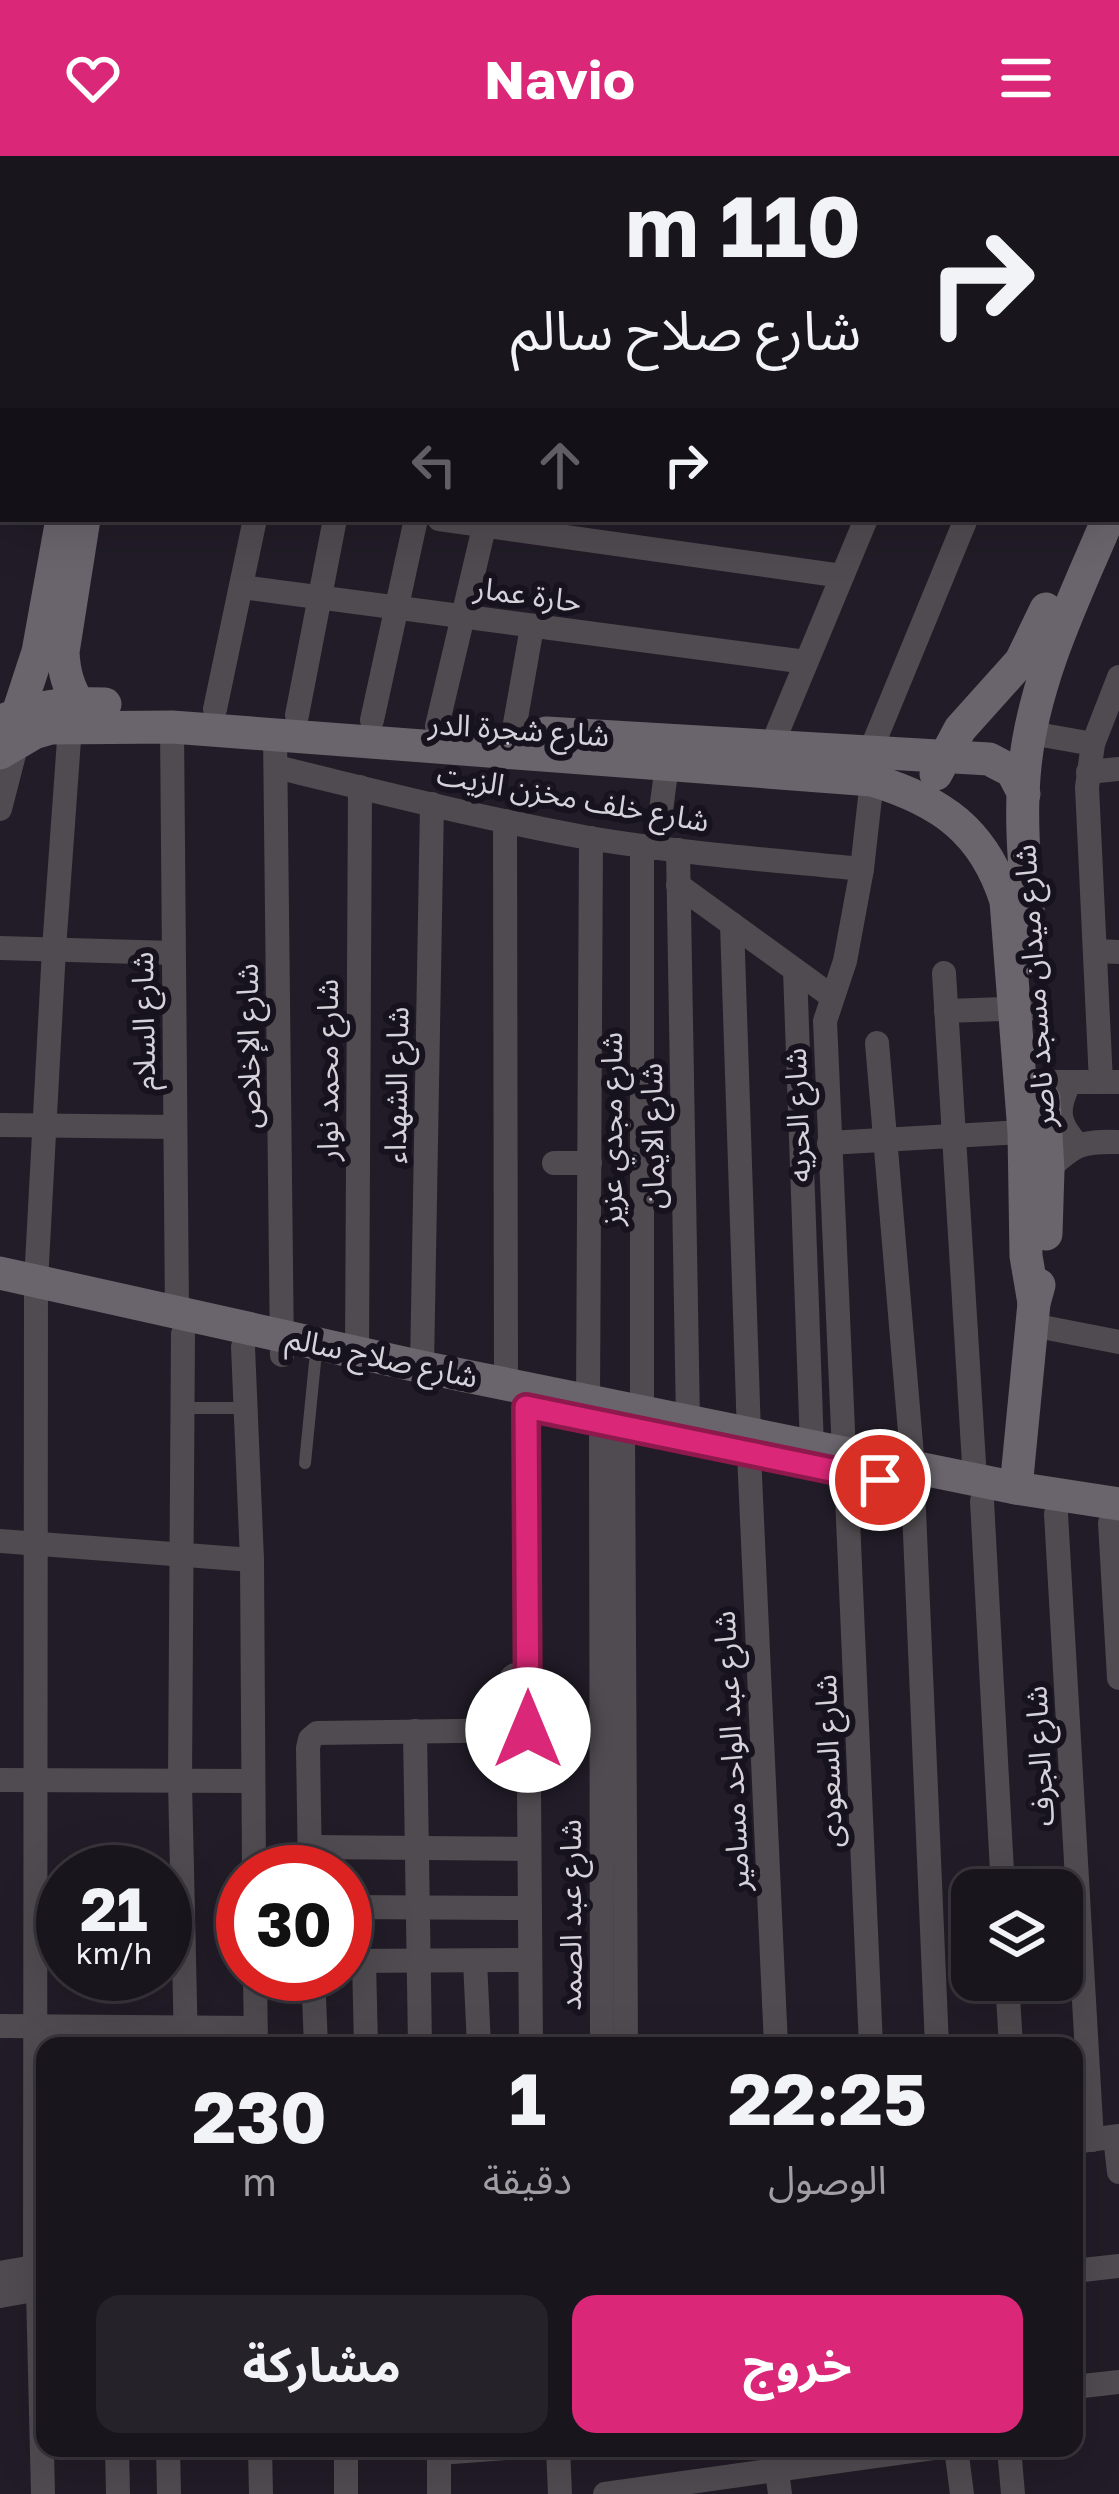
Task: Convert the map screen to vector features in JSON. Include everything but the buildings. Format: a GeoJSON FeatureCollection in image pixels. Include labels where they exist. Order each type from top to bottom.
{"type":"FeatureCollection","features":[{"type":"Feature","properties":{"kind":"street"},"geometry":{"type":"LineString","coordinates":[[36,2037],[36,1292],[54,949],[74,715],[63,652],[54,632],[62,522]]}},
{"type":"Feature","properties":{"kind":"street"},"geometry":{"type":"LineString","coordinates":[[0,809],[9,733],[54,632],[84,522]]}},
{"type":"Feature","properties":{"kind":"street"},"geometry":{"type":"LineString","coordinates":[[215,709],[254,522]]}},
{"type":"Feature","properties":{"kind":"street","name":"شارع الإخلاص"},"geometry":{"type":"LineString","coordinates":[[293,1352],[283,739],[334,522]]}},
{"type":"Feature","properties":{"kind":"street"},"geometry":{"type":"LineString","coordinates":[[372,721],[415,522]]}},
{"type":"Feature","properties":{"kind":"street"},"geometry":{"type":"LineString","coordinates":[[437,726],[485,522],[842,576]]}},
{"type":"Feature","properties":{"kind":"street"},"geometry":{"type":"LineString","coordinates":[[772,745],[865,522]]}},
{"type":"Feature","properties":{"kind":"street","name":"شارع الحريه"},"geometry":{"type":"LineString","coordinates":[[834,1458],[825,1021],[845,961],[862,869],[871,766],[965,522]]}},
{"type":"Feature","properties":{"kind":"street"},"geometry":{"type":"LineString","coordinates":[[1024,799],[989,819],[964,820],[944,812],[934,780],[961,729],[1032,643],[1098,522]]}},
{"type":"Feature","properties":{"kind":"street","name":"شارع ميدان مسجد ناصر"},"geometry":{"type":"LineString","coordinates":[[1033,1314],[1026,1256],[1024,799],[1032,727],[1046,670],[1099,522]]}},
{"type":"Feature","properties":{"kind":"street","name":"حارة عمار"},"geometry":{"type":"LineString","coordinates":[[241,586],[806,662]]}},
{"type":"Feature","properties":{"kind":"street"},"geometry":{"type":"LineString","coordinates":[[512,742],[532,627]]}},
{"type":"Feature","properties":{"kind":"street"},"geometry":{"type":"LineString","coordinates":[[1078,1145],[1064,1130],[1063,1097],[1056,1082],[1110,1082],[1107,951],[1087,803],[1094,744],[1119,677]]}},
{"type":"Feature","properties":{"kind":"street"},"geometry":{"type":"LineString","coordinates":[[990,695],[1007,716],[1094,744]]}},
{"type":"Feature","properties":{"kind":"street","name":"شارع شجرة الدر"},"geometry":{"type":"LineString","coordinates":[[9,733],[38,707],[283,739],[772,745],[871,766],[944,812]]}},
{"type":"Feature","properties":{"kind":"street","name":"شارع شجرة الدر"},"geometry":{"type":"LineString","coordinates":[[74,715],[215,709],[283,739],[372,721],[437,726],[667,765],[871,766],[943,756],[998,761],[1012,771],[1024,799]]}},
{"type":"Feature","properties":{"kind":"street","name":"شارع السلام"},"geometry":{"type":"LineString","coordinates":[[172,728],[183,1408],[180,1782],[186,2037]]}},
{"type":"Feature","properties":{"kind":"street","name":"شارع خلف مخزن الزيت"},"geometry":{"type":"LineString","coordinates":[[283,739],[360,787],[506,821],[659,848],[862,869]]}},
{"type":"Feature","properties":{"kind":"street"},"geometry":{"type":"LineString","coordinates":[[659,848],[667,765]]}},
{"type":"Feature","properties":{"kind":"street"},"geometry":{"type":"LineString","coordinates":[[1088,772],[1119,769]]}},
{"type":"Feature","properties":{"kind":"street","name":"شارع محمد نوار"},"geometry":{"type":"LineString","coordinates":[[357,1353],[360,787]]}},
{"type":"Feature","properties":{"kind":"street","name":"شارع الشهداء"},"geometry":{"type":"LineString","coordinates":[[422,1367],[431,804]]}},
{"type":"Feature","properties":{"kind":"street","name":"شارع ميدان مسجد ناصر"},"geometry":{"type":"LineString","coordinates":[[944,812],[979,844],[998,877],[1026,1009],[1056,1082],[1044,1262],[1033,1314],[1016,1488]]}},
{"type":"Feature","properties":{"kind":"street"},"geometry":{"type":"LineString","coordinates":[[506,821],[516,1396],[528,1667],[531,2037]]}},
{"type":"Feature","properties":{"kind":"street"},"geometry":{"type":"LineString","coordinates":[[591,838],[590,1163],[613,1416]]}},
{"type":"Feature","properties":{"kind":"street","name":"شارع الايمان"},"geometry":{"type":"LineString","coordinates":[[659,848],[678,885],[688,1421]]}},
{"type":"Feature","properties":{"kind":"street","name":"شارع مجدي عزيز"},"geometry":{"type":"LineString","coordinates":[[613,1416],[659,848]]}},
{"type":"Feature","properties":{"kind":"street"},"geometry":{"type":"LineString","coordinates":[[678,885],[831,996]]}},
{"type":"Feature","properties":{"kind":"street","name":"شارع عبد الواحد مسامير"},"geometry":{"type":"LineString","coordinates":[[732,924],[776,2037]]}},
{"type":"Feature","properties":{"kind":"street"},"geometry":{"type":"LineString","coordinates":[[0,948],[173,953]]}},
{"type":"Feature","properties":{"kind":"street"},"geometry":{"type":"LineString","coordinates":[[795,970],[834,1458]]}},
{"type":"Feature","properties":{"kind":"street"},"geometry":{"type":"LineString","coordinates":[[944,973],[1002,1869]]}},
{"type":"Feature","properties":{"kind":"street"},"geometry":{"type":"LineString","coordinates":[[946,1010],[1026,1009]]}},
{"type":"Feature","properties":{"kind":"street"},"geometry":{"type":"LineString","coordinates":[[877,1043],[913,1477],[937,2037]]}},
{"type":"Feature","properties":{"kind":"street"},"geometry":{"type":"LineString","coordinates":[[0,1125],[175,1126]]}},
{"type":"Feature","properties":{"kind":"street"},"geometry":{"type":"LineString","coordinates":[[829,1143],[1024,1132]]}},
{"type":"Feature","properties":{"kind":"street"},"geometry":{"type":"LineString","coordinates":[[1048,1170],[1078,1145],[1119,1142]]}},
{"type":"Feature","properties":{"kind":"street"},"geometry":{"type":"LineString","coordinates":[[554,1162],[590,1163]]}},
{"type":"Feature","properties":{"kind":"street","name":"شارع صلاح سالم"},"geometry":{"type":"LineString","coordinates":[[0,1274],[36,1292],[293,1352],[834,1458],[979,1490],[1056,1514],[1116,1517]]}},
{"type":"Feature","properties":{"kind":"street","name":"شارع صلاح سالم"},"geometry":{"type":"LineString","coordinates":[[0,1294],[36,1292]]}},
{"type":"Feature","properties":{"kind":"street"},"geometry":{"type":"LineString","coordinates":[[1033,1314],[1119,1342]]}},
{"type":"Feature","properties":{"kind":"street","name":"شارع صلاح سالم"},"geometry":{"type":"LineString","coordinates":[[180,1324],[243,1347],[357,1353],[516,1396]]}},
{"type":"Feature","properties":{"kind":"street"},"geometry":{"type":"LineString","coordinates":[[243,1347],[252,1560],[254,1845]]}},
{"type":"Feature","properties":{"kind":"street","name":"شارع صلاح سالم"},"geometry":{"type":"LineString","coordinates":[[613,1416],[688,1421],[749,1444]]}},
{"type":"Feature","properties":{"kind":"street","name":"شارع عبد الصمد"},"geometry":{"type":"LineString","coordinates":[[602,2037],[613,1416]]}},
{"type":"Feature","properties":{"kind":"street","name":"شارع عبد الصمد"},"geometry":{"type":"LineString","coordinates":[[613,1416],[626,2037]]}},
{"type":"Feature","properties":{"kind":"street","name":"شارع السعودى"},"geometry":{"type":"LineString","coordinates":[[834,1458],[870,2037]]}},
{"type":"Feature","properties":{"kind":"street","name":"شارع صلاح سالم"},"geometry":{"type":"LineString","coordinates":[[979,1490],[1016,1488],[1116,1517]]}},
{"type":"Feature","properties":{"kind":"street","name":"شارع الجرف"},"geometry":{"type":"LineString","coordinates":[[1056,1514],[1100,2139],[1119,2173]]}},
{"type":"Feature","properties":{"kind":"street"},"geometry":{"type":"LineString","coordinates":[[1116,1517],[1119,1678]]}},
{"type":"Feature","properties":{"kind":"street"},"geometry":{"type":"LineString","coordinates":[[0,1541],[252,1560]]}},
{"type":"Feature","properties":{"kind":"street"},"geometry":{"type":"LineString","coordinates":[[310,1845],[308,1748],[310,1739],[321,1732],[528,1730]]}},
{"type":"Feature","properties":{"kind":"street"},"geometry":{"type":"LineString","coordinates":[[415,1731],[420,2037]]}},
{"type":"Feature","properties":{"kind":"street"},"geometry":{"type":"LineString","coordinates":[[0,1780],[253,1781]]}},
{"type":"Feature","properties":{"kind":"street"},"geometry":{"type":"LineString","coordinates":[[372,1853],[417,1848],[529,1849]]}},
{"type":"Feature","properties":{"kind":"street"},"geometry":{"type":"LineString","coordinates":[[372,1907],[530,1908]]}},
{"type":"Feature","properties":{"kind":"street"},"geometry":{"type":"LineString","coordinates":[[475,1960],[478,2037]]}},
{"type":"Feature","properties":{"kind":"street"},"geometry":{"type":"LineString","coordinates":[[372,1961],[530,1960]]}},
{"type":"Feature","properties":{"kind":"street"},"geometry":{"type":"LineString","coordinates":[[0,2026],[256,2037],[255,2001]]}},
{"type":"Feature","properties":{"kind":"street"},"geometry":{"type":"LineString","coordinates":[[314,2001],[316,2037]]}},
{"type":"Feature","properties":{"kind":"street"},"geometry":{"type":"LineString","coordinates":[[360,2001],[365,2037]]}},
{"type":"Feature","properties":{"kind":"street"},"geometry":{"type":"LineString","coordinates":[[1008,2001],[1010,2037]]}},
{"type":"Feature","properties":{"kind":"street"},"geometry":{"type":"LineString","coordinates":[[1083,2270],[1119,2266]]}},
{"type":"Feature","properties":{"kind":"street"},"geometry":{"type":"LineString","coordinates":[[0,2273],[36,2277]]}},
{"type":"Feature","properties":{"kind":"street"},"geometry":{"type":"LineString","coordinates":[[0,2296],[36,2280]]}},
{"type":"Feature","properties":{"kind":"street"},"geometry":{"type":"LineString","coordinates":[[1083,2379],[1119,2382]]}},
{"type":"Feature","properties":{"kind":"street"},"geometry":{"type":"LineString","coordinates":[[43,2457],[43,2494]]}},
{"type":"Feature","properties":{"kind":"street"},"geometry":{"type":"LineString","coordinates":[[117,2457],[118,2494]]}},
{"type":"Feature","properties":{"kind":"street"},"geometry":{"type":"LineString","coordinates":[[168,2457],[169,2494]]}},
{"type":"Feature","properties":{"kind":"street"},"geometry":{"type":"LineString","coordinates":[[260,2457],[261,2494]]}},
{"type":"Feature","properties":{"kind":"street"},"geometry":{"type":"LineString","coordinates":[[346,2457],[346,2494]]}},
{"type":"Feature","properties":{"kind":"street"},"geometry":{"type":"LineString","coordinates":[[439,2457],[439,2494]]}},
{"type":"Feature","properties":{"kind":"street"},"geometry":{"type":"LineString","coordinates":[[558,2457],[560,2494]]}},
{"type":"Feature","properties":{"kind":"street"},"geometry":{"type":"LineString","coordinates":[[605,2494],[872,2457]]}},
{"type":"Feature","properties":{"kind":"street"},"geometry":{"type":"LineString","coordinates":[[957,2457],[962,2494]]}},
{"type":"Feature","properties":{"kind":"street"},"geometry":{"type":"LineString","coordinates":[[1010,2457],[1013,2494]]}},
{"type":"Feature","properties":{"kind":"lane"},"geometry":{"type":"LineString","coordinates":[[293,1352],[304,1463]]}},
{"type":"Feature","properties":{"kind":"lane"},"geometry":{"type":"LineString","coordinates":[[183,1408],[246,1408]]}},
{"type":"Feature","properties":{"kind":"lane"},"geometry":{"type":"LineString","coordinates":[[503,1682],[513,1668],[528,1667]]}},
{"type":"Feature","properties":{"kind":"route"},"geometry":{"type":"LineString","coordinates":[[528,1730],[526,1407],[880,1480]]}}]}
